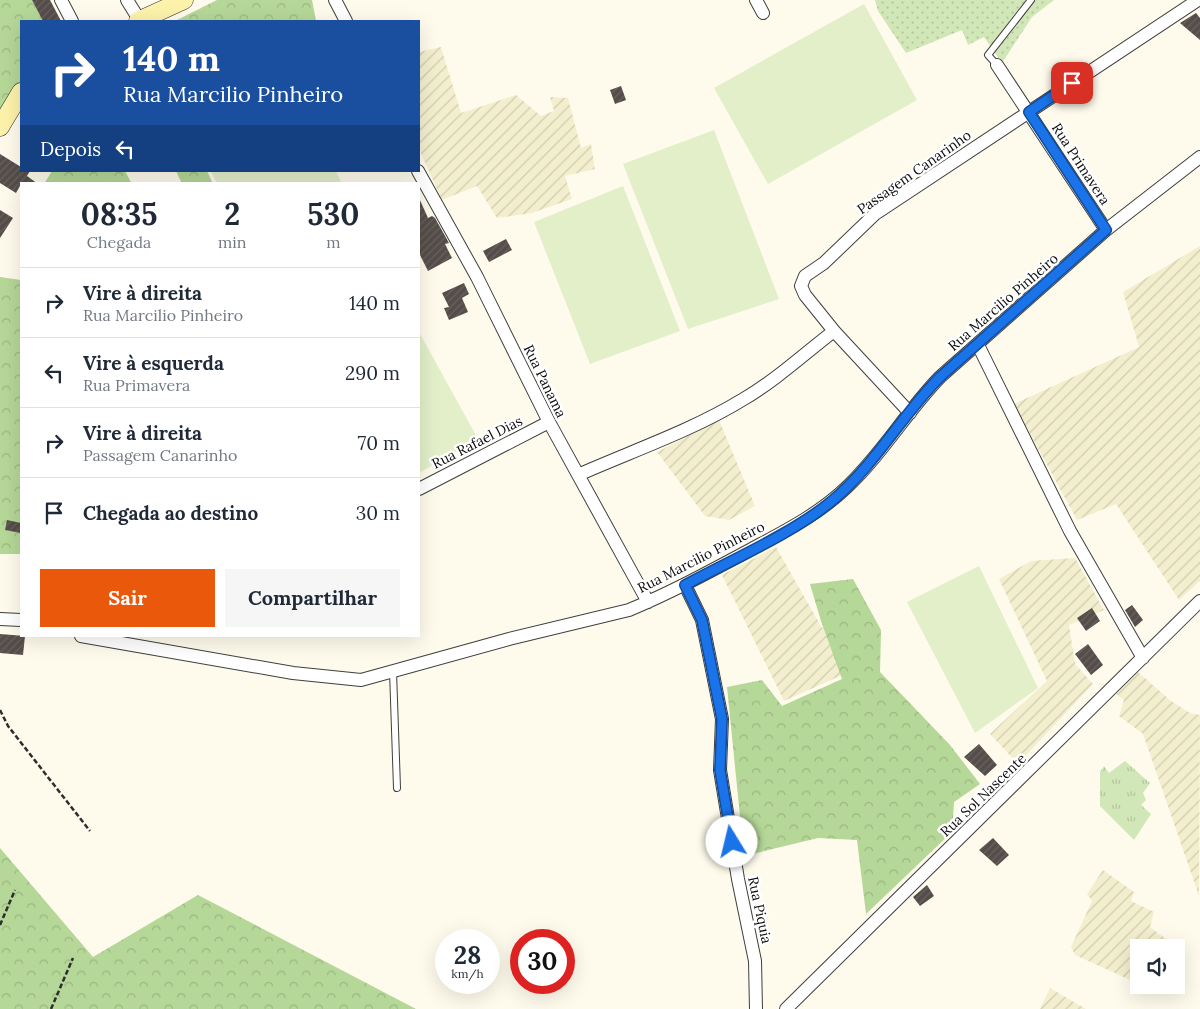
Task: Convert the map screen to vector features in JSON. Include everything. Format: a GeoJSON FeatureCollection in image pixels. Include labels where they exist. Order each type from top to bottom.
{"type":"FeatureCollection","features":[{"type":"Feature","properties":{"kind":"street"},"geometry":{"type":"LineString","coordinates":[[61,0],[71,20]]}},
{"type":"Feature","properties":{"kind":"street"},"geometry":{"type":"LineString","coordinates":[[127,0],[138,20]]}},
{"type":"Feature","properties":{"kind":"street"},"geometry":{"type":"LineString","coordinates":[[141,20],[184,0]]}},
{"type":"Feature","properties":{"kind":"street"},"geometry":{"type":"LineString","coordinates":[[336,0],[346,20]]}},
{"type":"Feature","properties":{"kind":"street"},"geometry":{"type":"LineString","coordinates":[[756,0],[763,12]]}},
{"type":"Feature","properties":{"kind":"street","name":"Passagem Canarinho"},"geometry":{"type":"LineString","coordinates":[[910,413],[834,331],[805,295],[801,286],[805,276],[824,263],[874,214],[1198,0]]}},
{"type":"Feature","properties":{"kind":"street","name":"Rua Primavera"},"geometry":{"type":"LineString","coordinates":[[997,65],[1106,230]]}},
{"type":"Feature","properties":{"kind":"street"},"geometry":{"type":"LineString","coordinates":[[0,127],[20,94]]}},
{"type":"Feature","properties":{"kind":"street","name":"Rua Marcilio Pinheiro"},"geometry":{"type":"LineString","coordinates":[[87,637],[337,679],[361,680],[509,639],[629,610],[648,602],[685,585],[801,522],[833,500],[849,485],[910,413],[924,393],[1106,230],[1200,157]]}},
{"type":"Feature","properties":{"kind":"street","name":"Rua Panama"},"geometry":{"type":"LineString","coordinates":[[419,172],[477,277],[549,422],[648,602]]}},
{"type":"Feature","properties":{"kind":"street"},"geometry":{"type":"LineString","coordinates":[[578,475],[699,422],[742,400],[834,331]]}},
{"type":"Feature","properties":{"kind":"street"},"geometry":{"type":"LineString","coordinates":[[978,345],[1070,530],[1143,658]]}},
{"type":"Feature","properties":{"kind":"street","name":"Rua Rafael Dias"},"geometry":{"type":"LineString","coordinates":[[420,488],[549,422]]}},
{"type":"Feature","properties":{"kind":"street","name":"Rua Piquia"},"geometry":{"type":"LineString","coordinates":[[685,585],[702,620],[722,719],[720,770],[738,878],[755,961],[756,1009]]}},
{"type":"Feature","properties":{"kind":"street","name":"Rua Sol Nascente"},"geometry":{"type":"LineString","coordinates":[[786,1009],[1200,601]]}},
{"type":"Feature","properties":{"kind":"street"},"geometry":{"type":"LineString","coordinates":[[0,619],[20,620]]}},
{"type":"Feature","properties":{"kind":"lane"},"geometry":{"type":"LineString","coordinates":[[997,65],[988,55],[1031,0]]}},
{"type":"Feature","properties":{"kind":"lane"},"geometry":{"type":"LineString","coordinates":[[393,671],[397,788]]}},
{"type":"Feature","properties":{"kind":"path"},"geometry":{"type":"LineString","coordinates":[[0,710],[8,726],[90,831]]}},
{"type":"Feature","properties":{"kind":"path"},"geometry":{"type":"LineString","coordinates":[[0,925],[15,890]]}},
{"type":"Feature","properties":{"kind":"path"},"geometry":{"type":"LineString","coordinates":[[51,1009],[73,958]]}},
{"type":"Feature","properties":{"kind":"shaded area"},"geometry":{"type":"Polygon","coordinates":[[[441,47],[461,113],[516,95],[541,116],[554,111],[550,97],[568,98],[581,148],[591,144],[595,169],[565,176],[572,199],[532,213],[497,218],[477,186],[442,200],[420,151],[420,52],[441,47]]]}},
{"type":"Feature","properties":{"kind":"shaded area"},"geometry":{"type":"Polygon","coordinates":[[[1200,246],[1200,581],[1179,600],[1116,504],[1077,520],[1014,404],[1139,347],[1123,292],[1200,246]]]}},
{"type":"Feature","properties":{"kind":"shaded area"},"geometry":{"type":"Polygon","coordinates":[[[719,420],[755,506],[729,520],[705,516],[657,452],[719,420]]]}},
{"type":"Feature","properties":{"kind":"shaded area"},"geometry":{"type":"Polygon","coordinates":[[[776,547],[822,628],[859,609],[878,659],[784,701],[722,575],[776,547]]]}},
{"type":"Feature","properties":{"kind":"shaded area"},"geometry":{"type":"Polygon","coordinates":[[[1075,558],[1104,610],[1069,625],[1075,664],[1093,684],[1018,764],[990,734],[1047,681],[999,579],[1031,561],[1075,558]]]}},
{"type":"Feature","properties":{"kind":"shaded area"},"geometry":{"type":"Polygon","coordinates":[[[1138,672],[1171,701],[1190,713],[1200,715],[1199,896],[1143,734],[1119,716],[1124,700],[1115,693],[1138,672]]]}},
{"type":"Feature","properties":{"kind":"shaded area"},"geometry":{"type":"Polygon","coordinates":[[[1103,870],[1134,892],[1131,901],[1154,912],[1150,927],[1166,939],[1130,939],[1130,980],[1075,955],[1071,947],[1092,901],[1087,894],[1103,870]]]}},
{"type":"Feature","properties":{"kind":"shaded area"},"geometry":{"type":"Polygon","coordinates":[[[1050,988],[1086,1009],[1040,1009],[1050,988]]]}},
{"type":"Feature","properties":{"kind":"green space"},"geometry":{"type":"Polygon","coordinates":[[[0,0],[32,0],[43,20],[20,20],[20,84],[0,111],[0,0]]]}},
{"type":"Feature","properties":{"kind":"green space"},"geometry":{"type":"Polygon","coordinates":[[[217,0],[312,0],[316,20],[177,20],[217,0]]]}},
{"type":"Feature","properties":{"kind":"green space"},"geometry":{"type":"Polygon","coordinates":[[[875,0],[1054,0],[1032,17],[1002,63],[984,37],[968,45],[962,30],[906,53],[878,11],[875,0]]]}},
{"type":"Feature","properties":{"kind":"green space"},"geometry":{"type":"Polygon","coordinates":[[[864,4],[917,100],[768,184],[714,88],[864,4]]]}},
{"type":"Feature","properties":{"kind":"green space"},"geometry":{"type":"Polygon","coordinates":[[[714,130],[779,299],[688,329],[623,164],[714,130]]]}},
{"type":"Feature","properties":{"kind":"green space"},"geometry":{"type":"Polygon","coordinates":[[[51,172],[126,172],[131,182],[45,182],[51,172]]]}},
{"type":"Feature","properties":{"kind":"green space"},"geometry":{"type":"Polygon","coordinates":[[[176,172],[207,172],[212,182],[181,182],[176,172]]]}},
{"type":"Feature","properties":{"kind":"green space"},"geometry":{"type":"Polygon","coordinates":[[[211,172],[336,172],[341,182],[216,182],[211,172]]]}},
{"type":"Feature","properties":{"kind":"green space"},"geometry":{"type":"Polygon","coordinates":[[[623,186],[680,331],[590,364],[534,222],[623,186]]]}},
{"type":"Feature","properties":{"kind":"green space"},"geometry":{"type":"Polygon","coordinates":[[[0,277],[20,280],[20,554],[0,554],[0,277]]]}},
{"type":"Feature","properties":{"kind":"green space"},"geometry":{"type":"Polygon","coordinates":[[[420,334],[478,439],[420,472],[420,334]]]}},
{"type":"Feature","properties":{"kind":"green space"},"geometry":{"type":"Polygon","coordinates":[[[979,566],[1038,688],[975,733],[907,602],[979,566]]]}},
{"type":"Feature","properties":{"kind":"green space"},"geometry":{"type":"Polygon","coordinates":[[[853,579],[881,630],[880,672],[950,745],[980,784],[954,802],[952,832],[866,914],[857,840],[818,838],[744,856],[727,687],[762,680],[782,706],[842,679],[810,584],[853,579]]]}},
{"type":"Feature","properties":{"kind":"green space"},"geometry":{"type":"Polygon","coordinates":[[[1125,761],[1150,783],[1143,793],[1146,800],[1141,805],[1151,814],[1134,840],[1100,806],[1100,772],[1104,766],[1109,773],[1125,761]]]}},
{"type":"Feature","properties":{"kind":"green space"},"geometry":{"type":"Polygon","coordinates":[[[0,848],[93,957],[198,895],[416,1009],[0,1009],[0,848]]]}},
{"type":"Feature","properties":{"kind":"building"},"geometry":{"type":"Polygon","coordinates":[[[32,0],[50,0],[60,20],[42,20],[32,0]]]}},
{"type":"Feature","properties":{"kind":"building"},"geometry":{"type":"Polygon","coordinates":[[[1196,13],[1200,18],[1200,40],[1180,23],[1196,13]]]}},
{"type":"Feature","properties":{"kind":"building"},"geometry":{"type":"Polygon","coordinates":[[[621,86],[626,100],[615,104],[610,90],[621,86]]]}},
{"type":"Feature","properties":{"kind":"building"},"geometry":{"type":"Polygon","coordinates":[[[0,154],[20,166],[20,172],[29,172],[27,176],[35,182],[20,182],[16,193],[0,183],[0,154]]]}},
{"type":"Feature","properties":{"kind":"building"},"geometry":{"type":"Polygon","coordinates":[[[420,200],[428,218],[432,216],[435,218],[449,243],[445,244],[452,258],[428,271],[420,255],[420,200]]]}},
{"type":"Feature","properties":{"kind":"building"},"geometry":{"type":"Polygon","coordinates":[[[0,210],[13,218],[0,238],[0,210]]]}},
{"type":"Feature","properties":{"kind":"building"},"geometry":{"type":"Polygon","coordinates":[[[506,239],[512,250],[489,262],[483,251],[506,239]]]}},
{"type":"Feature","properties":{"kind":"building"},"geometry":{"type":"Polygon","coordinates":[[[464,283],[469,294],[462,298],[468,312],[449,320],[444,308],[449,307],[442,293],[464,283]]]}},
{"type":"Feature","properties":{"kind":"building"},"geometry":{"type":"Polygon","coordinates":[[[7,520],[20,523],[20,533],[5,530],[7,520]]]}},
{"type":"Feature","properties":{"kind":"building"},"geometry":{"type":"Polygon","coordinates":[[[1132,605],[1143,620],[1135,627],[1125,610],[1132,605]]]}},
{"type":"Feature","properties":{"kind":"building"},"geometry":{"type":"Polygon","coordinates":[[[1092,608],[1100,621],[1086,631],[1077,618],[1092,608]]]}},
{"type":"Feature","properties":{"kind":"building"},"geometry":{"type":"Polygon","coordinates":[[[0,634],[25,637],[23,655],[0,653],[0,634]]]}},
{"type":"Feature","properties":{"kind":"building"},"geometry":{"type":"Polygon","coordinates":[[[1088,644],[1103,665],[1091,675],[1075,654],[1088,644]]]}},
{"type":"Feature","properties":{"kind":"building"},"geometry":{"type":"Polygon","coordinates":[[[979,744],[997,765],[985,776],[964,757],[979,744]]]}},
{"type":"Feature","properties":{"kind":"building"},"geometry":{"type":"Polygon","coordinates":[[[993,838],[1009,855],[997,866],[979,850],[993,838]]]}},
{"type":"Feature","properties":{"kind":"building"},"geometry":{"type":"Polygon","coordinates":[[[927,885],[934,896],[920,906],[913,897],[927,885]]]}},
{"type":"Feature","properties":{"kind":"route"},"geometry":{"type":"LineString","coordinates":[[732,842],[720,770],[722,719],[702,620],[698,608],[685,585],[801,522],[833,500],[849,485],[910,413],[924,393],[940,377],[1106,230],[1029,112],[1072,83]]}}]}
